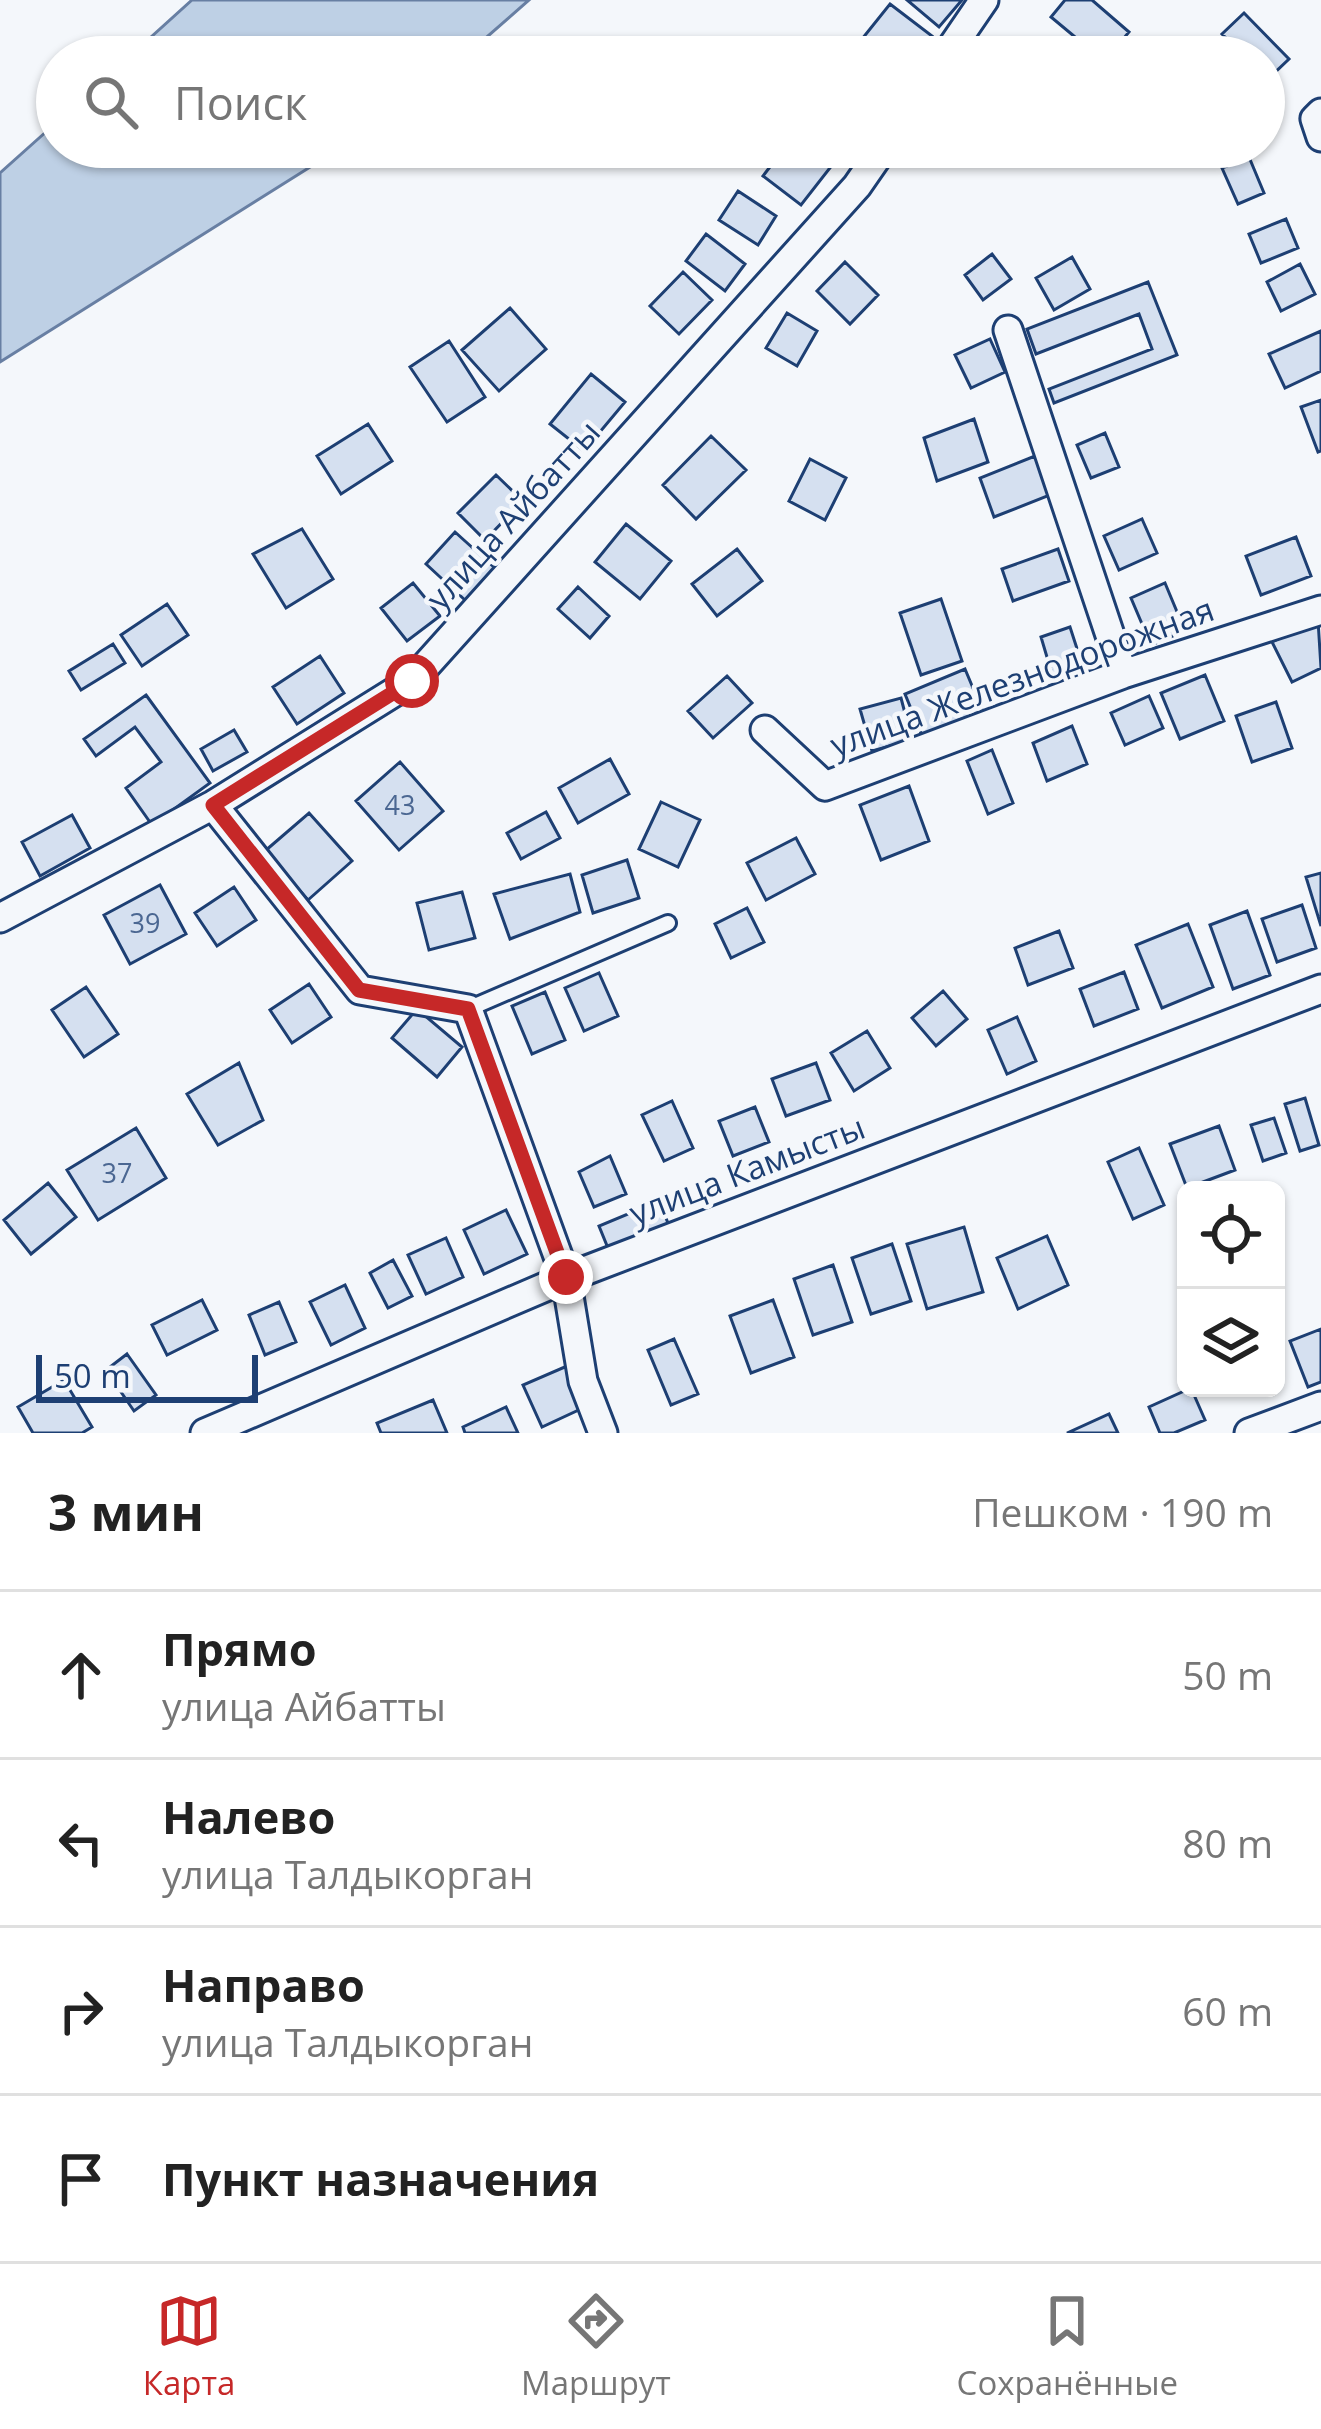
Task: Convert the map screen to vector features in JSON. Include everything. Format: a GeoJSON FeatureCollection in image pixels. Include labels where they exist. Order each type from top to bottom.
{"type":"FeatureCollection","features":[{"type":"Feature","properties":{"kind":"street"},"geometry":{"type":"LineString","coordinates":[[959,36],[984,0]]}},
{"type":"Feature","properties":{"kind":"street","name":"улица Айбатты"},"geometry":{"type":"LineString","coordinates":[[0,918],[213,805],[412,681],[869,168]]}},
{"type":"Feature","properties":{"kind":"street"},"geometry":{"type":"LineString","coordinates":[[1008,330],[1123,674]]}},
{"type":"Feature","properties":{"kind":"street","name":"улица Железнодорожная"},"geometry":{"type":"LineString","coordinates":[[765,730],[825,786],[1123,674],[1321,610]]}},
{"type":"Feature","properties":{"kind":"street"},"geometry":{"type":"LineString","coordinates":[[213,805],[359,990],[468,1009],[566,1277],[583,1382],[603,1433]]}},
{"type":"Feature","properties":{"kind":"street","name":"улица Камысты"},"geometry":{"type":"LineString","coordinates":[[205,1433],[566,1277],[1321,989]]}},
{"type":"Feature","properties":{"kind":"street"},"geometry":{"type":"LineString","coordinates":[[1249,1433],[1321,1406]]}},
{"type":"Feature","properties":{"kind":"lane"},"geometry":{"type":"LineString","coordinates":[[468,1009],[668,923]]}},
{"type":"Feature","properties":{"kind":"water"},"geometry":{"type":"Polygon","coordinates":[[[192,0],[529,0],[488,36],[152,36],[192,0]]]}},
{"type":"Feature","properties":{"kind":"water"},"geometry":{"type":"Polygon","coordinates":[[[36,141],[36,168],[309,168],[0,362],[0,173],[36,141]]]}},
{"type":"Feature","properties":{"kind":"building"},"geometry":{"type":"Polygon","coordinates":[[[907,0],[962,0],[939,27],[907,0]]]}},
{"type":"Feature","properties":{"kind":"building"},"geometry":{"type":"Polygon","coordinates":[[[1065,0],[1092,0],[1129,32],[1126,36],[1074,36],[1051,17],[1065,0]]]}},
{"type":"Feature","properties":{"kind":"building"},"geometry":{"type":"Polygon","coordinates":[[[890,4],[932,36],[864,36],[890,4]]]}},
{"type":"Feature","properties":{"kind":"building"},"geometry":{"type":"Polygon","coordinates":[[[1244,13],[1266,36],[1224,36],[1244,13]]]}},
{"type":"Feature","properties":{"kind":"building"},"geometry":{"type":"Polygon","coordinates":[[[769,168],[830,168],[801,205],[763,176],[769,168]]]}},
{"type":"Feature","properties":{"kind":"building"},"geometry":{"type":"Polygon","coordinates":[[[1222,168],[1254,168],[1264,193],[1238,204],[1222,168]]]}},
{"type":"Feature","properties":{"kind":"building"},"geometry":{"type":"Polygon","coordinates":[[[738,191],[776,216],[758,245],[719,220],[738,191]]]}},
{"type":"Feature","properties":{"kind":"building"},"geometry":{"type":"Polygon","coordinates":[[[1286,219],[1298,248],[1261,263],[1249,234],[1286,219]]]}},
{"type":"Feature","properties":{"kind":"building"},"geometry":{"type":"Polygon","coordinates":[[[706,234],[745,264],[725,291],[686,261],[706,234]]]}},
{"type":"Feature","properties":{"kind":"building"},"geometry":{"type":"Polygon","coordinates":[[[992,254],[1011,279],[983,300],[965,275],[992,254]]]}},
{"type":"Feature","properties":{"kind":"building"},"geometry":{"type":"Polygon","coordinates":[[[1072,257],[1090,289],[1054,310],[1036,278],[1072,257]]]}},
{"type":"Feature","properties":{"kind":"building"},"geometry":{"type":"Polygon","coordinates":[[[845,262],[878,295],[850,324],[817,291],[845,262]]]}},
{"type":"Feature","properties":{"kind":"building"},"geometry":{"type":"Polygon","coordinates":[[[1300,264],[1315,294],[1281,311],[1267,282],[1300,264]]]}},
{"type":"Feature","properties":{"kind":"building"},"geometry":{"type":"Polygon","coordinates":[[[683,272],[712,300],[679,334],[650,306],[683,272]]]}},
{"type":"Feature","properties":{"kind":"building"},"geometry":{"type":"Polygon","coordinates":[[[1148,282],[1177,355],[1054,403],[1049,389],[1152,349],[1139,314],[1036,354],[1027,329],[1148,282]]]}},
{"type":"Feature","properties":{"kind":"building"},"geometry":{"type":"Polygon","coordinates":[[[510,308],[546,349],[499,391],[462,350],[510,308]]]}},
{"type":"Feature","properties":{"kind":"building"},"geometry":{"type":"Polygon","coordinates":[[[787,313],[817,331],[797,366],[766,348],[787,313]]]}},
{"type":"Feature","properties":{"kind":"building"},"geometry":{"type":"Polygon","coordinates":[[[1321,331],[1321,371],[1285,388],[1269,354],[1321,331]]]}},
{"type":"Feature","properties":{"kind":"building"},"geometry":{"type":"Polygon","coordinates":[[[990,339],[1005,372],[971,388],[955,355],[990,339]]]}},
{"type":"Feature","properties":{"kind":"building"},"geometry":{"type":"Polygon","coordinates":[[[449,341],[485,397],[447,422],[410,367],[449,341]]]}},
{"type":"Feature","properties":{"kind":"building"},"geometry":{"type":"Polygon","coordinates":[[[591,374],[625,402],[584,451],[550,424],[591,374]]]}},
{"type":"Feature","properties":{"kind":"building"},"geometry":{"type":"Polygon","coordinates":[[[1321,400],[1321,451],[1318,452],[1301,407],[1321,400]]]}},
{"type":"Feature","properties":{"kind":"building"},"geometry":{"type":"Polygon","coordinates":[[[974,419],[988,462],[937,481],[924,438],[974,419]]]}},
{"type":"Feature","properties":{"kind":"building"},"geometry":{"type":"Polygon","coordinates":[[[368,424],[392,461],[341,494],[317,456],[368,424]]]}},
{"type":"Feature","properties":{"kind":"building"},"geometry":{"type":"Polygon","coordinates":[[[1105,433],[1119,467],[1091,478],[1077,445],[1105,433]]]}},
{"type":"Feature","properties":{"kind":"building"},"geometry":{"type":"Polygon","coordinates":[[[711,436],[746,470],[696,519],[663,485],[711,436]]]}},
{"type":"Feature","properties":{"kind":"building"},"geometry":{"type":"Polygon","coordinates":[[[1035,456],[1050,495],[994,517],[980,478],[1035,456]]]}},
{"type":"Feature","properties":{"kind":"building"},"geometry":{"type":"Polygon","coordinates":[[[810,459],[846,478],[825,520],[789,501],[810,459]]]}},
{"type":"Feature","properties":{"kind":"building"},"geometry":{"type":"Polygon","coordinates":[[[496,475],[523,501],[485,540],[458,513],[496,475]]]}},
{"type":"Feature","properties":{"kind":"building"},"geometry":{"type":"Polygon","coordinates":[[[1142,519],[1157,553],[1119,570],[1104,536],[1142,519]]]}},
{"type":"Feature","properties":{"kind":"building"},"geometry":{"type":"Polygon","coordinates":[[[626,524],[671,561],[640,599],[595,562],[626,524]]]}},
{"type":"Feature","properties":{"kind":"building"},"geometry":{"type":"Polygon","coordinates":[[[302,529],[333,579],[286,608],[253,554],[302,529]]]}},
{"type":"Feature","properties":{"kind":"building"},"geometry":{"type":"Polygon","coordinates":[[[455,532],[496,569],[466,601],[426,564],[455,532]]]}},
{"type":"Feature","properties":{"kind":"building"},"geometry":{"type":"Polygon","coordinates":[[[1296,537],[1311,576],[1261,595],[1246,556],[1296,537]]]}},
{"type":"Feature","properties":{"kind":"building"},"geometry":{"type":"Polygon","coordinates":[[[737,549],[762,581],[717,616],[692,584],[737,549]]]}},
{"type":"Feature","properties":{"kind":"building"},"geometry":{"type":"Polygon","coordinates":[[[1058,549],[1069,581],[1013,601],[1002,569],[1058,549]]]}},
{"type":"Feature","properties":{"kind":"building"},"geometry":{"type":"Polygon","coordinates":[[[413,583],[440,616],[407,641],[381,608],[413,583]]]}},
{"type":"Feature","properties":{"kind":"building"},"geometry":{"type":"Polygon","coordinates":[[[1165,583],[1185,631],[1151,645],[1131,598],[1165,583]]]}},
{"type":"Feature","properties":{"kind":"building"},"geometry":{"type":"Polygon","coordinates":[[[578,587],[609,616],[590,638],[558,609],[578,587]]]}},
{"type":"Feature","properties":{"kind":"building"},"geometry":{"type":"Polygon","coordinates":[[[941,599],[962,661],[921,675],[900,613],[941,599]]]}},
{"type":"Feature","properties":{"kind":"building"},"geometry":{"type":"Polygon","coordinates":[[[167,604],[188,635],[142,666],[121,635],[167,604]]]}},
{"type":"Feature","properties":{"kind":"building"},"geometry":{"type":"Polygon","coordinates":[[[1318,620],[1321,668],[1292,682],[1272,642],[1318,620]]]}},
{"type":"Feature","properties":{"kind":"building"},"geometry":{"type":"Polygon","coordinates":[[[1070,627],[1082,664],[1052,674],[1041,637],[1070,627]]]}},
{"type":"Feature","properties":{"kind":"building"},"geometry":{"type":"Polygon","coordinates":[[[113,644],[125,663],[81,690],[69,671],[113,644]]]}},
{"type":"Feature","properties":{"kind":"building"},"geometry":{"type":"Polygon","coordinates":[[[320,656],[344,693],[297,724],[273,687],[320,656]]]}},
{"type":"Feature","properties":{"kind":"building"},"geometry":{"type":"Polygon","coordinates":[[[965,669],[983,712],[923,738],[905,694],[965,669]]]}},
{"type":"Feature","properties":{"kind":"building"},"geometry":{"type":"Polygon","coordinates":[[[1205,675],[1224,721],[1180,739],[1161,693],[1205,675]]]}},
{"type":"Feature","properties":{"kind":"building"},"geometry":{"type":"Polygon","coordinates":[[[727,676],[752,703],[713,738],[688,711],[727,676]]]}},
{"type":"Feature","properties":{"kind":"building"},"geometry":{"type":"Polygon","coordinates":[[[146,695],[210,783],[152,825],[126,788],[161,762],[135,727],[96,756],[84,739],[146,695]]]}},
{"type":"Feature","properties":{"kind":"building"},"geometry":{"type":"Polygon","coordinates":[[[1149,696],[1163,728],[1125,745],[1111,713],[1149,696]]]}},
{"type":"Feature","properties":{"kind":"building"},"geometry":{"type":"Polygon","coordinates":[[[901,698],[912,740],[872,751],[860,709],[901,698]]]}},
{"type":"Feature","properties":{"kind":"building"},"geometry":{"type":"Polygon","coordinates":[[[1276,702],[1292,748],[1252,762],[1236,716],[1276,702]]]}},
{"type":"Feature","properties":{"kind":"building"},"geometry":{"type":"Polygon","coordinates":[[[1072,726],[1087,764],[1047,781],[1033,743],[1072,726]]]}},
{"type":"Feature","properties":{"kind":"building"},"geometry":{"type":"Polygon","coordinates":[[[234,730],[247,752],[213,771],[201,749],[234,730]]]}},
{"type":"Feature","properties":{"kind":"building"},"geometry":{"type":"Polygon","coordinates":[[[992,750],[1013,803],[988,814],[967,761],[992,750]]]}},
{"type":"Feature","properties":{"kind":"building"},"geometry":{"type":"Polygon","coordinates":[[[610,759],[629,794],[578,823],[559,788],[610,759]]]}},
{"type":"Feature","properties":{"kind":"building"},"geometry":{"type":"Polygon","coordinates":[[[400,762],[443,811],[399,850],[356,801],[400,762]]]}},
{"type":"Feature","properties":{"kind":"building"},"geometry":{"type":"Polygon","coordinates":[[[909,786],[929,841],[881,860],[860,805],[909,786]]]}},
{"type":"Feature","properties":{"kind":"building"},"geometry":{"type":"Polygon","coordinates":[[[661,802],[700,820],[678,867],[639,849],[661,802]]]}},
{"type":"Feature","properties":{"kind":"building"},"geometry":{"type":"Polygon","coordinates":[[[546,812],[560,838],[521,859],[507,833],[546,812]]]}},
{"type":"Feature","properties":{"kind":"building"},"geometry":{"type":"Polygon","coordinates":[[[309,813],[352,861],[308,900],[265,851],[309,813]]]}},
{"type":"Feature","properties":{"kind":"building"},"geometry":{"type":"Polygon","coordinates":[[[72,815],[90,848],[40,876],[22,842],[72,815]]]}},
{"type":"Feature","properties":{"kind":"building"},"geometry":{"type":"Polygon","coordinates":[[[796,838],[815,874],[766,900],[747,863],[796,838]]]}},
{"type":"Feature","properties":{"kind":"building"},"geometry":{"type":"Polygon","coordinates":[[[627,860],[639,898],[593,913],[582,875],[627,860]]]}},
{"type":"Feature","properties":{"kind":"building"},"geometry":{"type":"Polygon","coordinates":[[[1321,873],[1321,926],[1306,877],[1321,873]]]}},
{"type":"Feature","properties":{"kind":"building"},"geometry":{"type":"Polygon","coordinates":[[[570,874],[580,912],[510,939],[494,894],[570,874]]]}},
{"type":"Feature","properties":{"kind":"building"},"geometry":{"type":"Polygon","coordinates":[[[160,885],[186,934],[130,964],[104,915],[160,885]]]}},
{"type":"Feature","properties":{"kind":"building"},"geometry":{"type":"Polygon","coordinates":[[[234,887],[256,920],[217,946],[195,913],[234,887]]]}},
{"type":"Feature","properties":{"kind":"building"},"geometry":{"type":"Polygon","coordinates":[[[462,892],[475,938],[429,950],[417,903],[462,892]]]}},
{"type":"Feature","properties":{"kind":"building"},"geometry":{"type":"Polygon","coordinates":[[[1302,905],[1316,948],[1277,962],[1262,919],[1302,905]]]}},
{"type":"Feature","properties":{"kind":"building"},"geometry":{"type":"Polygon","coordinates":[[[747,908],[764,942],[731,958],[715,924],[747,908]]]}},
{"type":"Feature","properties":{"kind":"building"},"geometry":{"type":"Polygon","coordinates":[[[1247,911],[1270,975],[1233,989],[1210,925],[1247,911]]]}},
{"type":"Feature","properties":{"kind":"building"},"geometry":{"type":"Polygon","coordinates":[[[1188,924],[1213,987],[1162,1008],[1136,945],[1188,924]]]}},
{"type":"Feature","properties":{"kind":"building"},"geometry":{"type":"Polygon","coordinates":[[[1059,931],[1073,968],[1028,985],[1015,948],[1059,931]]]}},
{"type":"Feature","properties":{"kind":"building"},"geometry":{"type":"Polygon","coordinates":[[[1124,972],[1138,1009],[1094,1026],[1080,989],[1124,972]]]}},
{"type":"Feature","properties":{"kind":"building"},"geometry":{"type":"Polygon","coordinates":[[[599,973],[618,1016],[584,1031],[565,988],[599,973]]]}},
{"type":"Feature","properties":{"kind":"building"},"geometry":{"type":"Polygon","coordinates":[[[309,984],[331,1017],[292,1043],[270,1010],[309,984]]]}},
{"type":"Feature","properties":{"kind":"building"},"geometry":{"type":"Polygon","coordinates":[[[86,987],[118,1034],[84,1057],[52,1010],[86,987]]]}},
{"type":"Feature","properties":{"kind":"building"},"geometry":{"type":"Polygon","coordinates":[[[943,991],[967,1019],[936,1046],[912,1018],[943,991]]]}},
{"type":"Feature","properties":{"kind":"building"},"geometry":{"type":"Polygon","coordinates":[[[545,992],[565,1040],[532,1054],[512,1006],[545,992]]]}},
{"type":"Feature","properties":{"kind":"building"},"geometry":{"type":"Polygon","coordinates":[[[417,1009],[462,1047],[437,1077],[392,1038],[417,1009]]]}},
{"type":"Feature","properties":{"kind":"building"},"geometry":{"type":"Polygon","coordinates":[[[1017,1017],[1036,1061],[1007,1074],[988,1030],[1017,1017]]]}},
{"type":"Feature","properties":{"kind":"building"},"geometry":{"type":"Polygon","coordinates":[[[867,1031],[890,1068],[854,1091],[831,1053],[867,1031]]]}},
{"type":"Feature","properties":{"kind":"building"},"geometry":{"type":"Polygon","coordinates":[[[239,1063],[263,1120],[218,1145],[187,1094],[239,1063]]]}},
{"type":"Feature","properties":{"kind":"building"},"geometry":{"type":"Polygon","coordinates":[[[816,1063],[830,1100],[786,1116],[772,1079],[816,1063]]]}},
{"type":"Feature","properties":{"kind":"building"},"geometry":{"type":"Polygon","coordinates":[[[1305,1098],[1319,1145],[1300,1151],[1285,1104],[1305,1098]]]}},
{"type":"Feature","properties":{"kind":"building"},"geometry":{"type":"Polygon","coordinates":[[[672,1101],[693,1148],[664,1161],[642,1115],[672,1101]]]}},
{"type":"Feature","properties":{"kind":"building"},"geometry":{"type":"Polygon","coordinates":[[[755,1107],[769,1142],[733,1156],[719,1121],[755,1107]]]}},
{"type":"Feature","properties":{"kind":"building"},"geometry":{"type":"Polygon","coordinates":[[[1274,1118],[1286,1153],[1263,1161],[1251,1125],[1274,1118]]]}},
{"type":"Feature","properties":{"kind":"building"},"geometry":{"type":"Polygon","coordinates":[[[1219,1126],[1235,1170],[1206,1181],[1184,1181],[1170,1144],[1219,1126]]]}},
{"type":"Feature","properties":{"kind":"building"},"geometry":{"type":"Polygon","coordinates":[[[136,1128],[166,1178],[98,1220],[67,1170],[136,1128]]]}},
{"type":"Feature","properties":{"kind":"building"},"geometry":{"type":"Polygon","coordinates":[[[1139,1148],[1164,1205],[1133,1219],[1108,1162],[1139,1148]]]}},
{"type":"Feature","properties":{"kind":"building"},"geometry":{"type":"Polygon","coordinates":[[[610,1156],[626,1194],[594,1207],[579,1172],[610,1156]]]}},
{"type":"Feature","properties":{"kind":"building"},"geometry":{"type":"Polygon","coordinates":[[[48,1183],[76,1217],[31,1254],[4,1220],[48,1183]]]}},
{"type":"Feature","properties":{"kind":"building"},"geometry":{"type":"Polygon","coordinates":[[[659,1201],[670,1228],[610,1253],[599,1226],[659,1201]]]}},
{"type":"Feature","properties":{"kind":"building"},"geometry":{"type":"Polygon","coordinates":[[[506,1210],[527,1254],[484,1274],[464,1230],[506,1210]]]}},
{"type":"Feature","properties":{"kind":"building"},"geometry":{"type":"Polygon","coordinates":[[[964,1227],[983,1292],[927,1309],[907,1244],[964,1227]]]}},
{"type":"Feature","properties":{"kind":"building"},"geometry":{"type":"Polygon","coordinates":[[[1047,1236],[1068,1285],[1018,1309],[997,1258],[1047,1236]]]}},
{"type":"Feature","properties":{"kind":"building"},"geometry":{"type":"Polygon","coordinates":[[[446,1238],[463,1277],[426,1294],[408,1255],[446,1238]]]}},
{"type":"Feature","properties":{"kind":"building"},"geometry":{"type":"Polygon","coordinates":[[[892,1244],[911,1301],[871,1314],[852,1258],[892,1244]]]}},
{"type":"Feature","properties":{"kind":"building"},"geometry":{"type":"Polygon","coordinates":[[[393,1260],[412,1296],[388,1308],[370,1273],[393,1260]]]}},
{"type":"Feature","properties":{"kind":"building"},"geometry":{"type":"Polygon","coordinates":[[[833,1265],[852,1322],[813,1335],[794,1279],[833,1265]]]}},
{"type":"Feature","properties":{"kind":"building"},"geometry":{"type":"Polygon","coordinates":[[[345,1285],[365,1328],[331,1345],[310,1302],[345,1285]]]}},
{"type":"Feature","properties":{"kind":"building"},"geometry":{"type":"Polygon","coordinates":[[[202,1300],[217,1330],[167,1355],[152,1325],[202,1300]]]}},
{"type":"Feature","properties":{"kind":"building"},"geometry":{"type":"Polygon","coordinates":[[[773,1300],[794,1357],[751,1373],[730,1316],[773,1300]]]}},
{"type":"Feature","properties":{"kind":"building"},"geometry":{"type":"Polygon","coordinates":[[[279,1302],[296,1342],[265,1355],[249,1315],[279,1302]]]}},
{"type":"Feature","properties":{"kind":"building"},"geometry":{"type":"Polygon","coordinates":[[[1321,1329],[1321,1382],[1308,1387],[1290,1341],[1321,1329]]]}},
{"type":"Feature","properties":{"kind":"building"},"geometry":{"type":"Polygon","coordinates":[[[674,1339],[698,1394],[671,1405],[648,1350],[674,1339]]]}},
{"type":"Feature","properties":{"kind":"building"},"geometry":{"type":"Polygon","coordinates":[[[127,1354],[156,1395],[134,1411],[106,1370],[127,1354]]]}},
{"type":"Feature","properties":{"kind":"building"},"geometry":{"type":"Polygon","coordinates":[[[567,1366],[585,1407],[542,1427],[523,1385],[567,1366]]]}},
{"type":"Feature","properties":{"kind":"building"},"geometry":{"type":"Polygon","coordinates":[[[64,1380],[92,1427],[82,1433],[33,1433],[18,1407],[64,1380]]]}},
{"type":"Feature","properties":{"kind":"building"},"geometry":{"type":"Polygon","coordinates":[[[1177,1394],[1195,1397],[1205,1420],[1174,1433],[1160,1433],[1149,1407],[1177,1394]]]}},
{"type":"Feature","properties":{"kind":"building"},"geometry":{"type":"Polygon","coordinates":[[[433,1400],[447,1433],[381,1433],[377,1423],[433,1400]]]}},
{"type":"Feature","properties":{"kind":"building"},"geometry":{"type":"Polygon","coordinates":[[[506,1407],[518,1433],[465,1433],[463,1427],[506,1407]]]}},
{"type":"Feature","properties":{"kind":"building"},"geometry":{"type":"Polygon","coordinates":[[[1109,1414],[1118,1433],[1067,1433],[1109,1414]]]}},
{"type":"Feature","properties":{"kind":"route"},"geometry":{"type":"LineString","coordinates":[[412,681],[213,805],[359,990],[468,1009],[566,1277]]}}]}
